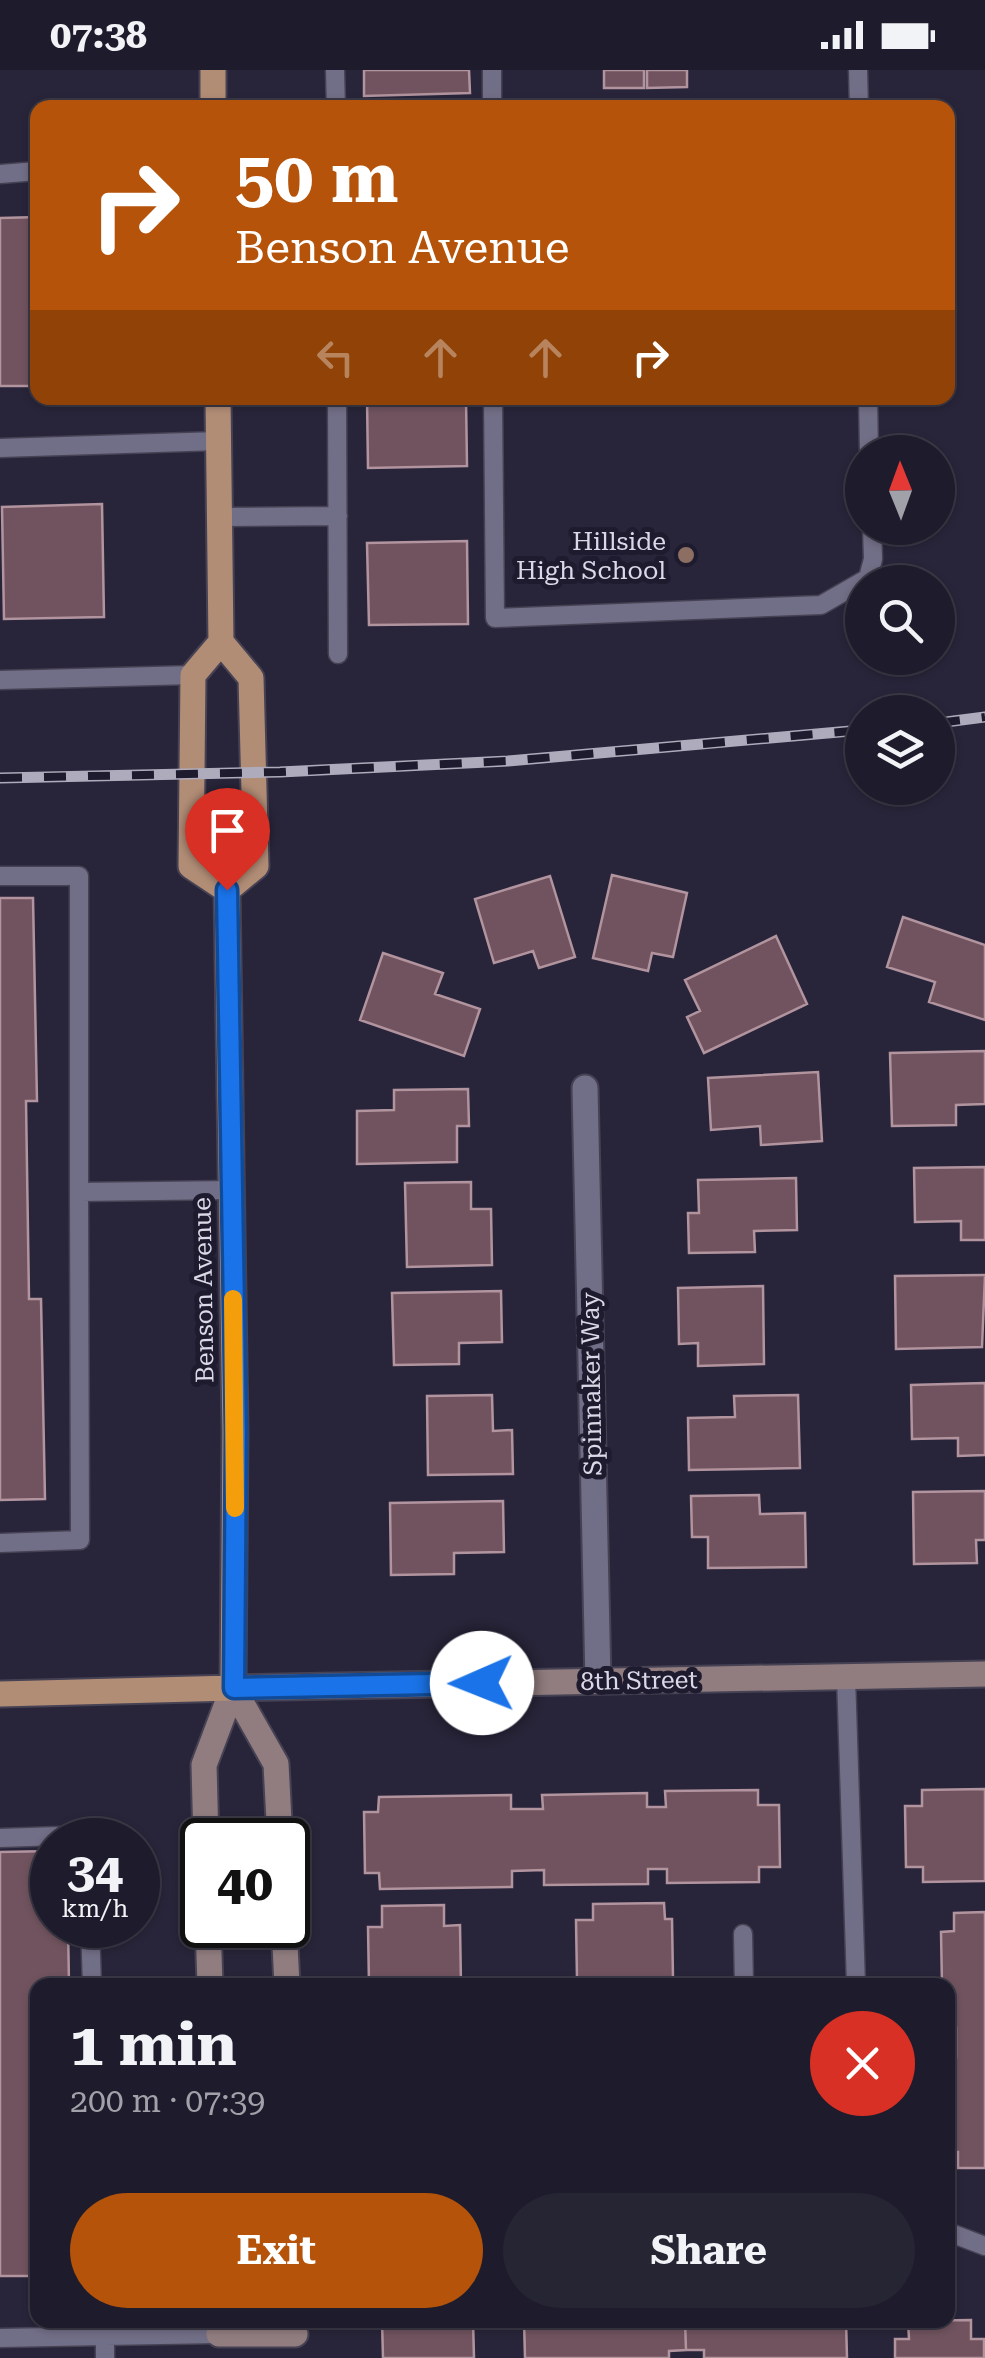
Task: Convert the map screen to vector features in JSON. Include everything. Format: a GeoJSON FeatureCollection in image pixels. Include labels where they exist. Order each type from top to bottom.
{"type":"FeatureCollection","features":[{"type":"Feature","properties":{"kind":"main road"},"geometry":{"type":"LineString","coordinates":[[213,70],[214,100]]}},
{"type":"Feature","properties":{"kind":"main road"},"geometry":{"type":"LineString","coordinates":[[218,405],[221,642],[251,678],[256,866],[227,890],[192,866],[193,675],[221,642]]}},
{"type":"Feature","properties":{"kind":"main road","name":"Benson Avenue"},"geometry":{"type":"LineString","coordinates":[[227,890],[236,1432],[234,1688]]}},
{"type":"Feature","properties":{"kind":"main road"},"geometry":{"type":"LineString","coordinates":[[0,1694],[234,1688]]}},
{"type":"Feature","properties":{"kind":"street","name":"Spinnaker Way"},"geometry":{"type":"LineString","coordinates":[[585,1088],[598,1681]]}},
{"type":"Feature","properties":{"kind":"street","name":"8th Street"},"geometry":{"type":"LineString","coordinates":[[234,1688],[985,1674]]}},
{"type":"Feature","properties":{"kind":"street","name":"Benson Avenue"},"geometry":{"type":"LineString","coordinates":[[205,1818],[204,1765],[234,1688]]}},
{"type":"Feature","properties":{"kind":"street","name":"Benson Avenue"},"geometry":{"type":"LineString","coordinates":[[234,1688],[276,1764],[279,1818]]}},
{"type":"Feature","properties":{"kind":"street"},"geometry":{"type":"LineString","coordinates":[[209,1948],[210,1978]]}},
{"type":"Feature","properties":{"kind":"street"},"geometry":{"type":"LineString","coordinates":[[285,1948],[286,1978]]}},
{"type":"Feature","properties":{"kind":"street"},"geometry":{"type":"LineString","coordinates":[[219,2337],[296,2337]]}},
{"type":"Feature","properties":{"kind":"lane"},"geometry":{"type":"LineString","coordinates":[[335,70],[336,100]]}},
{"type":"Feature","properties":{"kind":"lane"},"geometry":{"type":"LineString","coordinates":[[492,70],[492,100]]}},
{"type":"Feature","properties":{"kind":"lane"},"geometry":{"type":"LineString","coordinates":[[858,70],[859,100]]}},
{"type":"Feature","properties":{"kind":"lane"},"geometry":{"type":"LineString","coordinates":[[0,174],[30,172]]}},
{"type":"Feature","properties":{"kind":"lane"},"geometry":{"type":"LineString","coordinates":[[337,405],[338,654]]}},
{"type":"Feature","properties":{"kind":"lane"},"geometry":{"type":"LineString","coordinates":[[494,405],[495,618],[821,605],[868,578],[872,545]]}},
{"type":"Feature","properties":{"kind":"lane"},"geometry":{"type":"LineString","coordinates":[[868,405],[869,435]]}},
{"type":"Feature","properties":{"kind":"lane"},"geometry":{"type":"LineString","coordinates":[[0,448],[219,441]]}},
{"type":"Feature","properties":{"kind":"lane"},"geometry":{"type":"LineString","coordinates":[[220,517],[338,516]]}},
{"type":"Feature","properties":{"kind":"lane"},"geometry":{"type":"LineString","coordinates":[[0,680],[193,675]]}},
{"type":"Feature","properties":{"kind":"lane"},"geometry":{"type":"LineString","coordinates":[[0,876],[78,876],[80,1540],[0,1543]]}},
{"type":"Feature","properties":{"kind":"lane"},"geometry":{"type":"LineString","coordinates":[[78,1192],[232,1190]]}},
{"type":"Feature","properties":{"kind":"lane"},"geometry":{"type":"LineString","coordinates":[[846,1676],[856,1978]]}},
{"type":"Feature","properties":{"kind":"lane"},"geometry":{"type":"LineString","coordinates":[[0,1838],[30,1837]]}},
{"type":"Feature","properties":{"kind":"lane"},"geometry":{"type":"LineString","coordinates":[[743,1934],[744,1978]]}},
{"type":"Feature","properties":{"kind":"lane"},"geometry":{"type":"LineString","coordinates":[[91,1948],[92,1978]]}},
{"type":"Feature","properties":{"kind":"lane"},"geometry":{"type":"LineString","coordinates":[[955,2235],[985,2246]]}},
{"type":"Feature","properties":{"kind":"lane"},"geometry":{"type":"LineString","coordinates":[[0,2338],[105,2328],[219,2337]]}},
{"type":"Feature","properties":{"kind":"lane"},"geometry":{"type":"LineString","coordinates":[[105,2328],[106,2358]]}},
{"type":"Feature","properties":{"kind":"building"},"geometry":{"type":"Polygon","coordinates":[[[364,70],[469,70],[470,93],[364,96],[364,70]]]}},
{"type":"Feature","properties":{"kind":"building"},"geometry":{"type":"Polygon","coordinates":[[[604,70],[644,70],[644,88],[604,88],[604,70]]]}},
{"type":"Feature","properties":{"kind":"building"},"geometry":{"type":"Polygon","coordinates":[[[647,70],[687,70],[687,87],[647,88],[647,70]]]}},
{"type":"Feature","properties":{"kind":"building"},"geometry":{"type":"Polygon","coordinates":[[[30,217],[30,386],[0,386],[0,218],[30,217]]]}},
{"type":"Feature","properties":{"kind":"building"},"geometry":{"type":"Polygon","coordinates":[[[367,405],[466,405],[467,466],[368,468],[367,405]]]}},
{"type":"Feature","properties":{"kind":"building"},"geometry":{"type":"Polygon","coordinates":[[[102,504],[104,617],[4,619],[2,507],[102,504]]]}},
{"type":"Feature","properties":{"kind":"building"},"geometry":{"type":"Polygon","coordinates":[[[467,541],[468,624],[369,625],[367,543],[467,541]]]}},
{"type":"Feature","properties":{"kind":"building"},"geometry":{"type":"Polygon","coordinates":[[[612,875],[687,893],[673,957],[652,953],[648,971],[593,958],[612,875]]]}},
{"type":"Feature","properties":{"kind":"building"},"geometry":{"type":"Polygon","coordinates":[[[550,876],[575,957],[539,968],[533,951],[494,963],[475,899],[550,876]]]}},
{"type":"Feature","properties":{"kind":"building"},"geometry":{"type":"Polygon","coordinates":[[[0,898],[33,898],[37,1101],[26,1101],[29,1299],[41,1299],[45,1499],[0,1500],[0,898]]]}},
{"type":"Feature","properties":{"kind":"building"},"geometry":{"type":"Polygon","coordinates":[[[903,917],[985,945],[985,1020],[929,1002],[935,982],[887,967],[903,917]]]}},
{"type":"Feature","properties":{"kind":"building"},"geometry":{"type":"Polygon","coordinates":[[[776,936],[807,1004],[704,1053],[687,1017],[700,1011],[685,980],[776,936]]]}},
{"type":"Feature","properties":{"kind":"building"},"geometry":{"type":"Polygon","coordinates":[[[383,953],[443,973],[435,994],[480,1009],[464,1056],[360,1020],[383,953]]]}},
{"type":"Feature","properties":{"kind":"building"},"geometry":{"type":"Polygon","coordinates":[[[985,1051],[985,1104],[956,1105],[956,1125],[892,1126],[890,1053],[985,1051]]]}},
{"type":"Feature","properties":{"kind":"building"},"geometry":{"type":"Polygon","coordinates":[[[818,1072],[822,1141],[761,1145],[760,1126],[711,1130],[708,1078],[818,1072]]]}},
{"type":"Feature","properties":{"kind":"building"},"geometry":{"type":"Polygon","coordinates":[[[468,1089],[469,1126],[457,1126],[457,1162],[357,1164],[357,1111],[394,1110],[394,1090],[468,1089]]]}},
{"type":"Feature","properties":{"kind":"building"},"geometry":{"type":"Polygon","coordinates":[[[985,1167],[985,1240],[961,1240],[961,1221],[915,1222],[914,1168],[985,1167]]]}},
{"type":"Feature","properties":{"kind":"building"},"geometry":{"type":"Polygon","coordinates":[[[796,1178],[797,1230],[754,1231],[755,1252],[689,1253],[688,1213],[699,1213],[698,1180],[796,1178]]]}},
{"type":"Feature","properties":{"kind":"building"},"geometry":{"type":"Polygon","coordinates":[[[471,1182],[471,1209],[491,1209],[492,1265],[407,1267],[405,1183],[471,1182]]]}},
{"type":"Feature","properties":{"kind":"building"},"geometry":{"type":"Polygon","coordinates":[[[985,1275],[982,1347],[896,1349],[895,1276],[985,1275]]]}},
{"type":"Feature","properties":{"kind":"building"},"geometry":{"type":"Polygon","coordinates":[[[763,1286],[764,1364],[698,1366],[698,1343],[679,1344],[678,1288],[763,1286]]]}},
{"type":"Feature","properties":{"kind":"building"},"geometry":{"type":"Polygon","coordinates":[[[501,1291],[502,1342],[459,1343],[459,1364],[394,1365],[392,1293],[501,1291]]]}},
{"type":"Feature","properties":{"kind":"building"},"geometry":{"type":"Polygon","coordinates":[[[985,1383],[985,1455],[958,1456],[958,1438],[912,1439],[911,1385],[985,1383]]]}},
{"type":"Feature","properties":{"kind":"building"},"geometry":{"type":"Polygon","coordinates":[[[492,1395],[493,1431],[512,1430],[513,1474],[428,1475],[427,1396],[492,1395]]]}},
{"type":"Feature","properties":{"kind":"building"},"geometry":{"type":"Polygon","coordinates":[[[798,1395],[800,1468],[689,1470],[688,1418],[735,1417],[734,1396],[798,1395]]]}},
{"type":"Feature","properties":{"kind":"building"},"geometry":{"type":"Polygon","coordinates":[[[985,1491],[985,1540],[976,1540],[977,1563],[914,1564],[913,1492],[985,1491]]]}},
{"type":"Feature","properties":{"kind":"building"},"geometry":{"type":"Polygon","coordinates":[[[759,1495],[760,1514],[805,1513],[806,1567],[708,1568],[708,1537],[692,1537],[691,1496],[759,1495]]]}},
{"type":"Feature","properties":{"kind":"building"},"geometry":{"type":"Polygon","coordinates":[[[503,1501],[504,1552],[454,1553],[454,1574],[391,1575],[390,1503],[503,1501]]]}},
{"type":"Feature","properties":{"kind":"building"},"geometry":{"type":"Polygon","coordinates":[[[985,1789],[985,1881],[923,1882],[923,1867],[906,1867],[905,1806],[922,1806],[922,1790],[985,1789]]]}},
{"type":"Feature","properties":{"kind":"building"},"geometry":{"type":"Polygon","coordinates":[[[758,1790],[758,1805],[779,1805],[780,1867],[759,1867],[759,1882],[667,1883],[667,1869],[648,1869],[648,1884],[544,1885],[544,1870],[512,1871],[512,1887],[380,1889],[379,1873],[365,1873],[364,1812],[378,1812],[379,1797],[511,1795],[511,1809],[543,1809],[542,1795],[647,1793],[647,1807],[666,1807],[665,1791],[758,1790]]]}},
{"type":"Feature","properties":{"kind":"building"},"geometry":{"type":"Polygon","coordinates":[[[30,1851],[30,1948],[68,1948],[69,1978],[30,1978],[30,2276],[0,2276],[0,1852],[30,1851]]]}},
{"type":"Feature","properties":{"kind":"building"},"geometry":{"type":"Polygon","coordinates":[[[664,1903],[665,1919],[672,1919],[673,1978],[577,1978],[576,1920],[593,1920],[593,1904],[664,1903]]]}},
{"type":"Feature","properties":{"kind":"building"},"geometry":{"type":"Polygon","coordinates":[[[444,1905],[444,1926],[460,1925],[461,1978],[369,1978],[368,1927],[382,1927],[382,1906],[444,1905]]]}},
{"type":"Feature","properties":{"kind":"building"},"geometry":{"type":"Polygon","coordinates":[[[985,1912],[985,2168],[958,2168],[955,2152],[955,1978],[942,1978],[941,1932],[954,1931],[954,1913],[985,1912]]]}},
{"type":"Feature","properties":{"kind":"building"},"geometry":{"type":"Polygon","coordinates":[[[955,2320],[971,2320],[971,2339],[984,2339],[984,2358],[895,2358],[895,2339],[909,2339],[908,2328],[955,2328],[955,2320]]]}},
{"type":"Feature","properties":{"kind":"building"},"geometry":{"type":"Polygon","coordinates":[[[382,2328],[473,2328],[474,2358],[383,2358],[382,2328]]]}},
{"type":"Feature","properties":{"kind":"building"},"geometry":{"type":"Polygon","coordinates":[[[524,2328],[685,2328],[686,2350],[669,2351],[669,2358],[525,2358],[524,2328]]]}},
{"type":"Feature","properties":{"kind":"building"},"geometry":{"type":"Polygon","coordinates":[[[685,2328],[846,2328],[847,2358],[704,2358],[704,2350],[686,2350],[685,2328]]]}},
{"type":"Feature","properties":{"kind":"railway"},"geometry":{"type":"LineString","coordinates":[[955,721],[985,717]]}},
{"type":"Feature","properties":{"kind":"railway"},"geometry":{"type":"LineString","coordinates":[[0,778],[280,772],[508,761],[845,731]]}},
{"type":"Feature","properties":{"kind":"slow traffic"},"geometry":{"type":"LineString","coordinates":[[233,1299],[235,1508]]}},
{"type":"Feature","properties":{"kind":"place","name":"Hillside High School"},"geometry":{"type":"Point","coordinates":[686,555]}},
{"type":"Feature","properties":{"kind":"route"},"geometry":{"type":"LineString","coordinates":[[227,890],[236,1432],[234,1688],[482,1683]]}}]}
